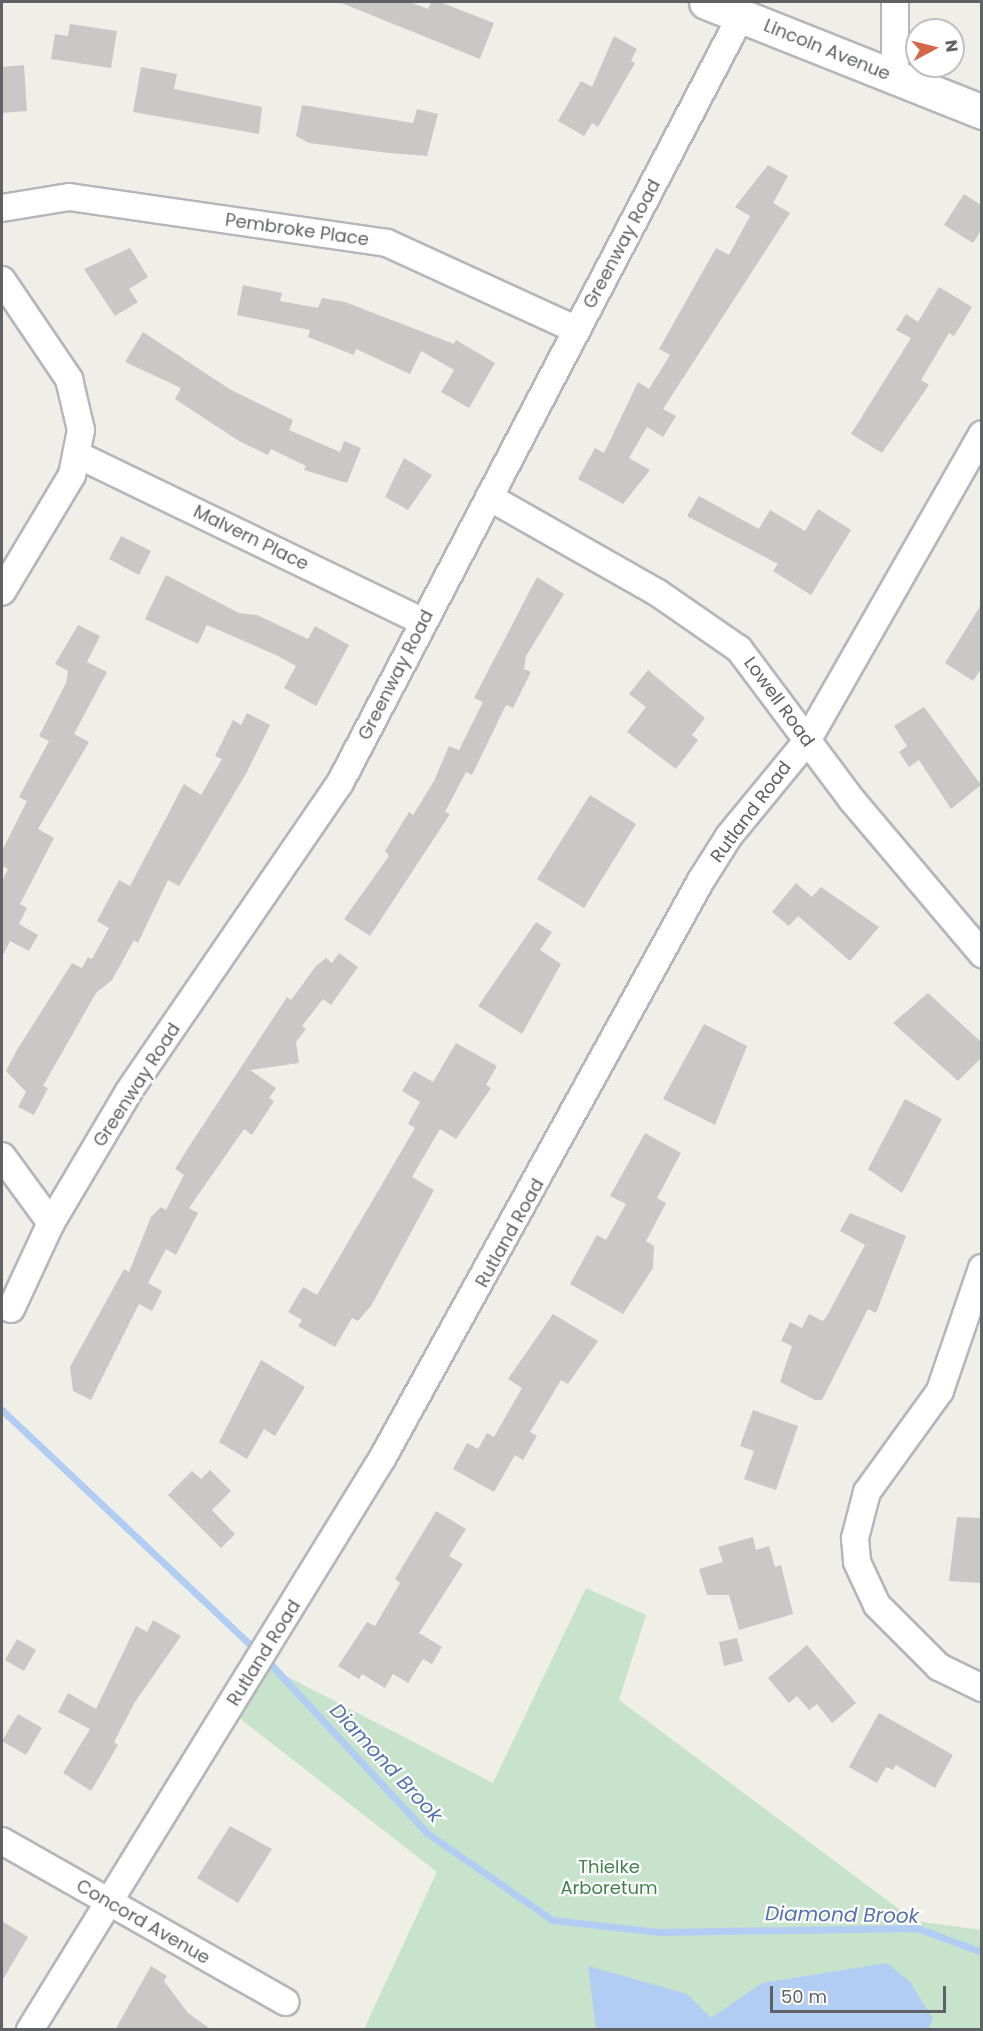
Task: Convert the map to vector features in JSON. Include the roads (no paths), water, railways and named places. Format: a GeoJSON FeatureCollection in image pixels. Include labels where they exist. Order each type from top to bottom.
{"type":"FeatureCollection","features":[{"type":"Feature","properties":{"kind":"main road","name":"Lincoln Avenue"},"geometry":{"type":"LineString","coordinates":[[706,2],[981,112]]}},
{"type":"Feature","properties":{"kind":"street"},"geometry":{"type":"LineString","coordinates":[[895,2],[895,77]]}},
{"type":"Feature","properties":{"kind":"street","name":"Greenway Road"},"geometry":{"type":"LineString","coordinates":[[11,1309],[51,1223],[129,1091],[340,783],[741,16]]}},
{"type":"Feature","properties":{"kind":"street","name":"Pembroke Place"},"geometry":{"type":"LineString","coordinates":[[2,208],[69,197],[387,243],[577,330]]}},
{"type":"Feature","properties":{"kind":"street"},"geometry":{"type":"LineString","coordinates":[[2,280],[69,379],[81,430],[72,476],[2,592]]}},
{"type":"Feature","properties":{"kind":"street","name":"Rutland Road"},"geometry":{"type":"LineString","coordinates":[[30,2030],[400,1427],[700,882],[736,827],[807,741],[981,434]]}},
{"type":"Feature","properties":{"kind":"street","name":"Malvern Place"},"geometry":{"type":"LineString","coordinates":[[78,454],[424,622]]}},
{"type":"Feature","properties":{"kind":"street","name":"Lowell Road"},"geometry":{"type":"LineString","coordinates":[[489,497],[658,593],[739,649],[807,741],[981,954]]}},
{"type":"Feature","properties":{"kind":"street"},"geometry":{"type":"LineString","coordinates":[[2,1156],[51,1223]]}},
{"type":"Feature","properties":{"kind":"street"},"geometry":{"type":"LineString","coordinates":[[981,1268],[940,1391],[878,1475],[858,1515],[855,1538],[864,1585],[921,1651],[981,1688]]}},
{"type":"Feature","properties":{"kind":"street","name":"Concord Avenue"},"geometry":{"type":"LineString","coordinates":[[2,1841],[285,2002]]}},
{"type":"Feature","properties":{"kind":"water"},"geometry":{"type":"Polygon","coordinates":[[[887,1963],[910,1982],[933,2019],[928,2029],[596,2029],[588,1966],[687,1994],[711,2018],[762,1983],[887,1963]]]}},
{"type":"Feature","properties":{"kind":"waterway","name":"Diamond Brook"},"geometry":{"type":"LineString","coordinates":[[2,1410],[256,1650]]}},
{"type":"Feature","properties":{"kind":"waterway","name":"Diamond Brook"},"geometry":{"type":"LineString","coordinates":[[265,1658],[427,1833],[552,1920],[659,1932],[917,1928],[982,1952]]}},
{"type":"Feature","properties":{"kind":"park label","name":"Thielke Arboretum"},"geometry":{"type":"Point","coordinates":[609,1878]}}]}
